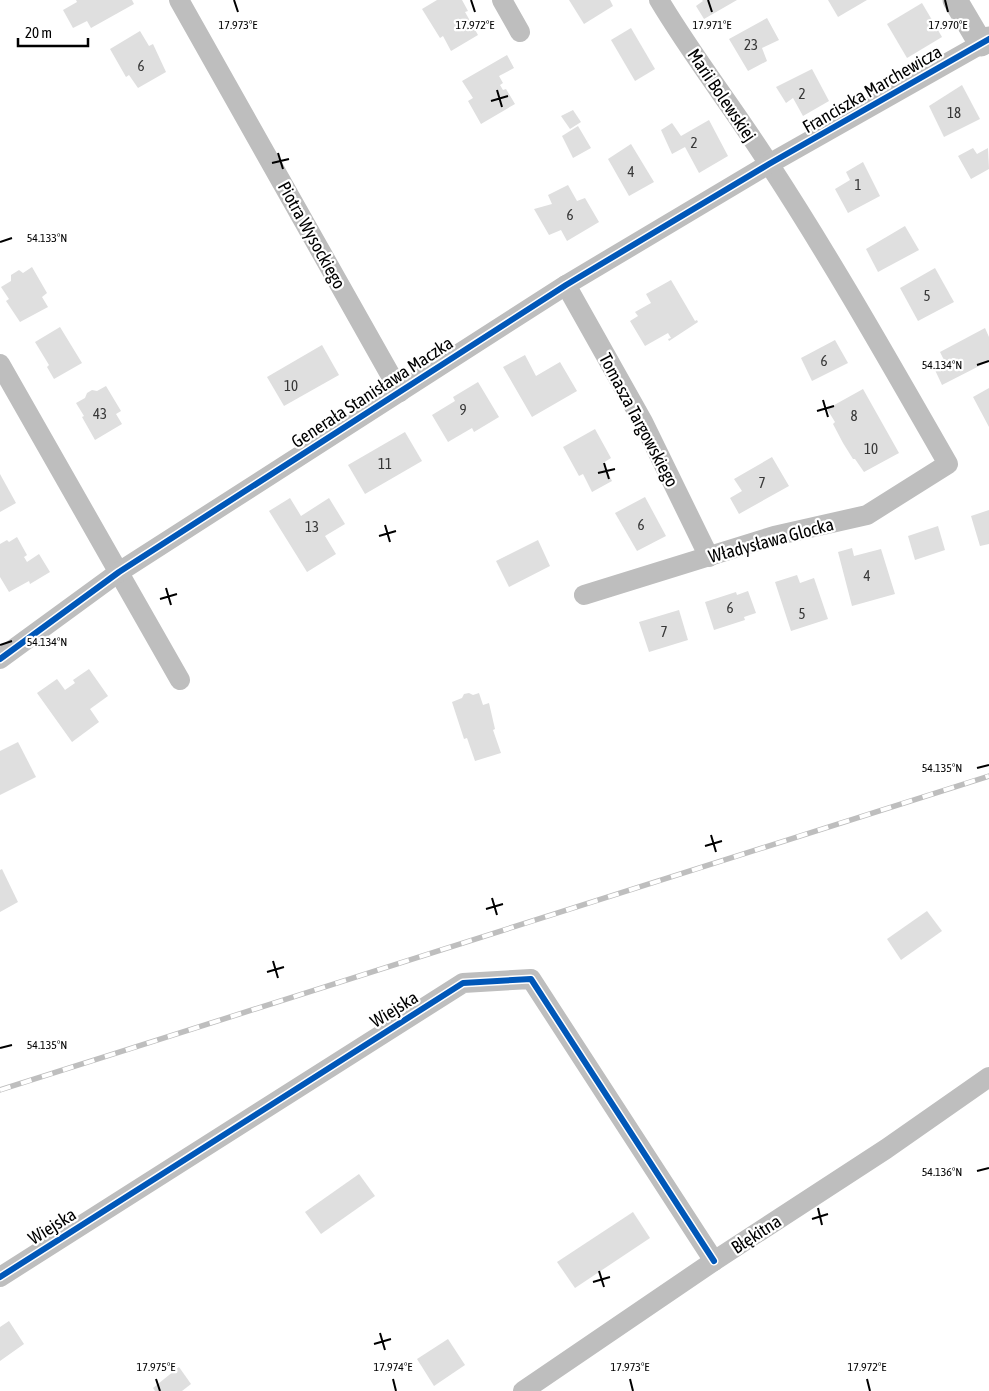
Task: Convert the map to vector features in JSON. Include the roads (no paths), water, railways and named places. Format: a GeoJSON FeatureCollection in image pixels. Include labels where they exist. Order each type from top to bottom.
{"type":"FeatureCollection","features":[{"type":"Feature","properties":{"kind":"street","name":"Piotra Wysockiego"},"geometry":{"type":"LineString","coordinates":[[179,0],[400,392]]}},
{"type":"Feature","properties":{"kind":"street"},"geometry":{"type":"LineString","coordinates":[[502,0],[520,32]]}},
{"type":"Feature","properties":{"kind":"street","name":"Marii Bolewskiej"},"geometry":{"type":"LineString","coordinates":[[659,0],[674,26],[769,164],[858,308],[948,464]]}},
{"type":"Feature","properties":{"kind":"street","name":"Franciszka Marchewicza"},"geometry":{"type":"LineString","coordinates":[[769,164],[985,42],[955,0]]}},
{"type":"Feature","properties":{"kind":"street","name":"Generała Stanisława Maczka"},"geometry":{"type":"LineString","coordinates":[[0,659],[118,572],[566,285],[769,164]]}},
{"type":"Feature","properties":{"kind":"street","name":"Tomasza Targowskiego"},"geometry":{"type":"LineString","coordinates":[[566,285],[643,422],[709,557]]}},
{"type":"Feature","properties":{"kind":"street"},"geometry":{"type":"LineString","coordinates":[[0,364],[180,680]]}},
{"type":"Feature","properties":{"kind":"street","name":"Władysława Glocka"},"geometry":{"type":"LineString","coordinates":[[584,595],[774,536],[867,515],[948,464]]}},
{"type":"Feature","properties":{"kind":"street","name":"Wiejska"},"geometry":{"type":"LineString","coordinates":[[0,1277],[463,983],[531,980],[714,1261]]}},
{"type":"Feature","properties":{"kind":"street","name":"Błękitna"},"geometry":{"type":"LineString","coordinates":[[523,1391],[714,1261],[886,1149],[989,1077]]}},
{"type":"Feature","properties":{"kind":"railway"},"geometry":{"type":"LineString","coordinates":[[0,1090],[989,776]]}}]}
